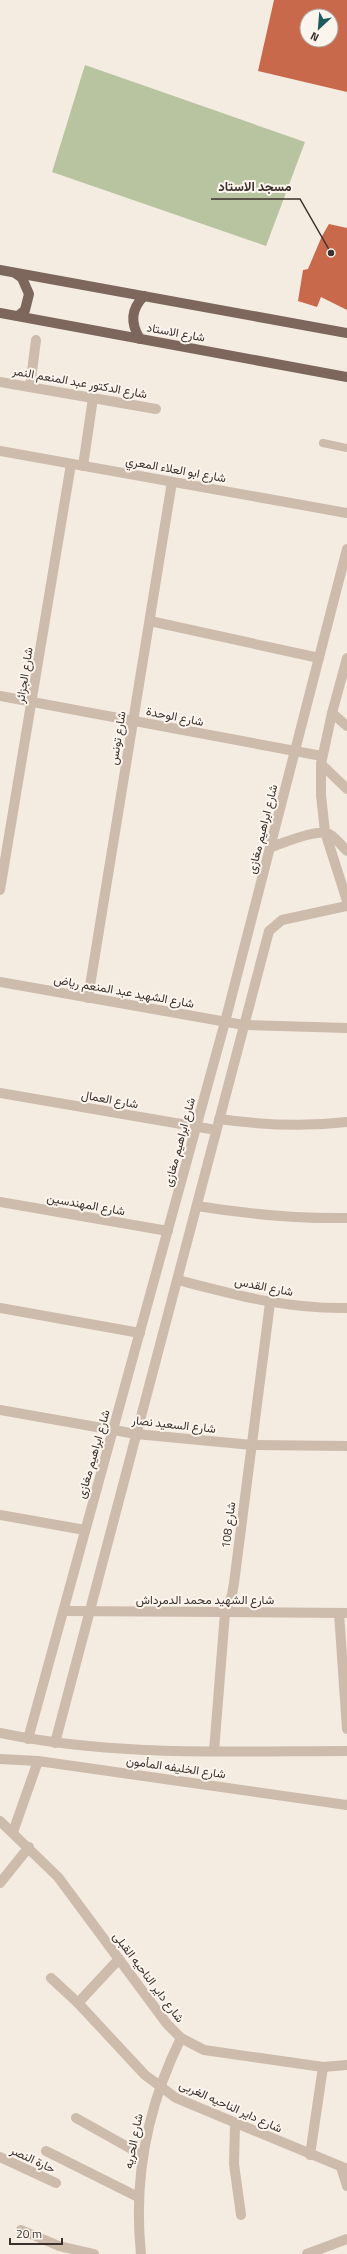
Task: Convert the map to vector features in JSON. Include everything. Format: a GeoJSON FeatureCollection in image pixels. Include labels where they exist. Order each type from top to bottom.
{"type":"FeatureCollection","features":[{"type":"Feature","properties":{"kind":"main road"},"geometry":{"type":"LineString","coordinates":[[0,270],[347,333]]}},
{"type":"Feature","properties":{"kind":"main road"},"geometry":{"type":"LineString","coordinates":[[15,273],[22,278],[30,294],[25,310],[18,316]]}},
{"type":"Feature","properties":{"kind":"main road"},"geometry":{"type":"LineString","coordinates":[[140,339],[133,324],[132,316],[134,308],[144,296]]}},
{"type":"Feature","properties":{"kind":"main road","name":"شارع الاستاد"},"geometry":{"type":"LineString","coordinates":[[0,312],[347,377]]}},
{"type":"Feature","properties":{"kind":"street"},"geometry":{"type":"LineString","coordinates":[[30,387],[36,340]]}},
{"type":"Feature","properties":{"kind":"street","name":"شارع الدكتور عبد المنعم النمر"},"geometry":{"type":"LineString","coordinates":[[0,382],[156,409]]}},
{"type":"Feature","properties":{"kind":"street"},"geometry":{"type":"LineString","coordinates":[[83,466],[93,398]]}},
{"type":"Feature","properties":{"kind":"street","name":"شارع ابو العلاء المعري"},"geometry":{"type":"LineString","coordinates":[[0,451],[347,513]]}},
{"type":"Feature","properties":{"kind":"street","name":"شارع الجزائر"},"geometry":{"type":"LineString","coordinates":[[0,890],[33,702],[71,464]]}},
{"type":"Feature","properties":{"kind":"street","name":"شارع تونس"},"geometry":{"type":"LineString","coordinates":[[88,998],[172,482]]}},
{"type":"Feature","properties":{"kind":"street","name":"شارع ابراهيم مغازى"},"geometry":{"type":"LineString","coordinates":[[28,1739],[225,1022],[347,549]]}},
{"type":"Feature","properties":{"kind":"street"},"geometry":{"type":"LineString","coordinates":[[150,622],[319,658]]}},
{"type":"Feature","properties":{"kind":"street"},"geometry":{"type":"LineString","coordinates":[[347,658],[321,760],[321,795],[325,832],[347,901]]}},
{"type":"Feature","properties":{"kind":"street","name":"شارع الوحدة"},"geometry":{"type":"LineString","coordinates":[[0,696],[294,751],[321,760]]}},
{"type":"Feature","properties":{"kind":"street"},"geometry":{"type":"LineString","coordinates":[[332,713],[347,726]]}},
{"type":"Feature","properties":{"kind":"street"},"geometry":{"type":"LineString","coordinates":[[321,760],[347,789]]}},
{"type":"Feature","properties":{"kind":"street"},"geometry":{"type":"LineString","coordinates":[[271,847],[316,833],[325,832],[332,836],[347,851]]}},
{"type":"Feature","properties":{"kind":"street"},"geometry":{"type":"LineString","coordinates":[[55,1743],[267,938],[275,924],[282,920],[347,906]]}},
{"type":"Feature","properties":{"kind":"street","name":"شارع الشهيد عبد المنعم رياض"},"geometry":{"type":"LineString","coordinates":[[0,982],[244,1025],[347,1028]]}},
{"type":"Feature","properties":{"kind":"street","name":"شارع العمال"},"geometry":{"type":"LineString","coordinates":[[0,1093],[216,1130]]}},
{"type":"Feature","properties":{"kind":"street"},"geometry":{"type":"LineString","coordinates":[[219,1119],[260,1125],[294,1126],[347,1122]]}},
{"type":"Feature","properties":{"kind":"street","name":"شارع المهندسين"},"geometry":{"type":"LineString","coordinates":[[0,1202],[168,1231]]}},
{"type":"Feature","properties":{"kind":"street"},"geometry":{"type":"LineString","coordinates":[[197,1206],[249,1215],[301,1219],[347,1218]]}},
{"type":"Feature","properties":{"kind":"street","name":"شارع القدس"},"geometry":{"type":"LineString","coordinates":[[178,1280],[270,1303],[304,1307],[347,1308]]}},
{"type":"Feature","properties":{"kind":"street","name":"شارع 108"},"geometry":{"type":"LineString","coordinates":[[214,1750],[225,1614],[232,1595],[234,1583],[270,1303]]}},
{"type":"Feature","properties":{"kind":"street"},"geometry":{"type":"LineString","coordinates":[[0,1308],[140,1333]]}},
{"type":"Feature","properties":{"kind":"street","name":"شارع السعيد نصار"},"geometry":{"type":"LineString","coordinates":[[0,1410],[136,1434],[252,1445],[347,1446]]}},
{"type":"Feature","properties":{"kind":"street"},"geometry":{"type":"LineString","coordinates":[[0,1515],[86,1530]]}},
{"type":"Feature","properties":{"kind":"street","name":"شارع الشهيد محمد الدمرداش"},"geometry":{"type":"LineString","coordinates":[[64,1611],[225,1614],[343,1613]]}},
{"type":"Feature","properties":{"kind":"street"},"geometry":{"type":"LineString","coordinates":[[343,1613],[347,1729]]}},
{"type":"Feature","properties":{"kind":"street","name":"شارع الخليفه المأمون"},"geometry":{"type":"LineString","coordinates":[[0,1733],[55,1743],[134,1750],[347,1751]]}},
{"type":"Feature","properties":{"kind":"street","name":"شارع الخليفه المأمون"},"geometry":{"type":"LineString","coordinates":[[0,1758],[38,1761],[347,1805]]}},
{"type":"Feature","properties":{"kind":"street"},"geometry":{"type":"LineString","coordinates":[[13,1832],[38,1761]]}},
{"type":"Feature","properties":{"kind":"street","name":"شارع داير الناحيه القبلى"},"geometry":{"type":"LineString","coordinates":[[0,1821],[29,1847],[58,1877],[167,2024],[181,2038],[204,2050],[323,2067],[347,2065]]}},
{"type":"Feature","properties":{"kind":"street"},"geometry":{"type":"LineString","coordinates":[[0,1883],[29,1847]]}},
{"type":"Feature","properties":{"kind":"street"},"geometry":{"type":"LineString","coordinates":[[78,2003],[119,1959]]}},
{"type":"Feature","properties":{"kind":"street","name":"شارع داير الناحيه الغربى"},"geometry":{"type":"LineString","coordinates":[[51,1978],[78,2003],[145,2075],[161,2088],[192,2106],[344,2168]]}},
{"type":"Feature","properties":{"kind":"street","name":"شارع الحريه"},"geometry":{"type":"LineString","coordinates":[[141,2254],[138,2197],[142,2155],[151,2111],[161,2088],[168,2063],[181,2038]]}},
{"type":"Feature","properties":{"kind":"street"},"geometry":{"type":"LineString","coordinates":[[310,2154],[323,2067]]}},
{"type":"Feature","properties":{"kind":"street"},"geometry":{"type":"LineString","coordinates":[[76,2118],[142,2155]]}},
{"type":"Feature","properties":{"kind":"street"},"geometry":{"type":"LineString","coordinates":[[235,2124],[234,2164],[241,2215]]}},
{"type":"Feature","properties":{"kind":"street"},"geometry":{"type":"LineString","coordinates":[[46,2150],[138,2197]]}},
{"type":"Feature","properties":{"kind":"street","name":"حارة النصر"},"geometry":{"type":"LineString","coordinates":[[0,2157],[56,2184]]}},
{"type":"Feature","properties":{"kind":"street"},"geometry":{"type":"LineString","coordinates":[[344,2168],[347,2186]]}},
{"type":"Feature","properties":{"kind":"street"},"geometry":{"type":"LineString","coordinates":[[21,2230],[59,2246],[94,2254]]}},
{"type":"Feature","properties":{"kind":"street"},"geometry":{"type":"LineString","coordinates":[[307,2254],[324,2251],[347,2239]]}},
{"type":"Feature","properties":{"kind":"lane"},"geometry":{"type":"LineString","coordinates":[[323,443],[347,448]]}},
{"type":"Feature","properties":{"kind":"green space"},"geometry":{"type":"Polygon","coordinates":[[[85,65],[305,142],[266,246],[52,172],[85,65]]]}},
{"type":"Feature","properties":{"kind":"building"},"geometry":{"type":"Polygon","coordinates":[[[274,0],[347,0],[347,92],[258,71],[274,0]]]}},
{"type":"Feature","properties":{"kind":"building"},"geometry":{"type":"Polygon","coordinates":[[[329,224],[347,228],[347,310],[321,297],[317,307],[298,301],[303,270],[308,269],[322,236],[329,224]]]}},
{"type":"Feature","properties":{"kind":"place","name":"مسجد الاستاد"},"geometry":{"type":"Point","coordinates":[331,253]}}]}
